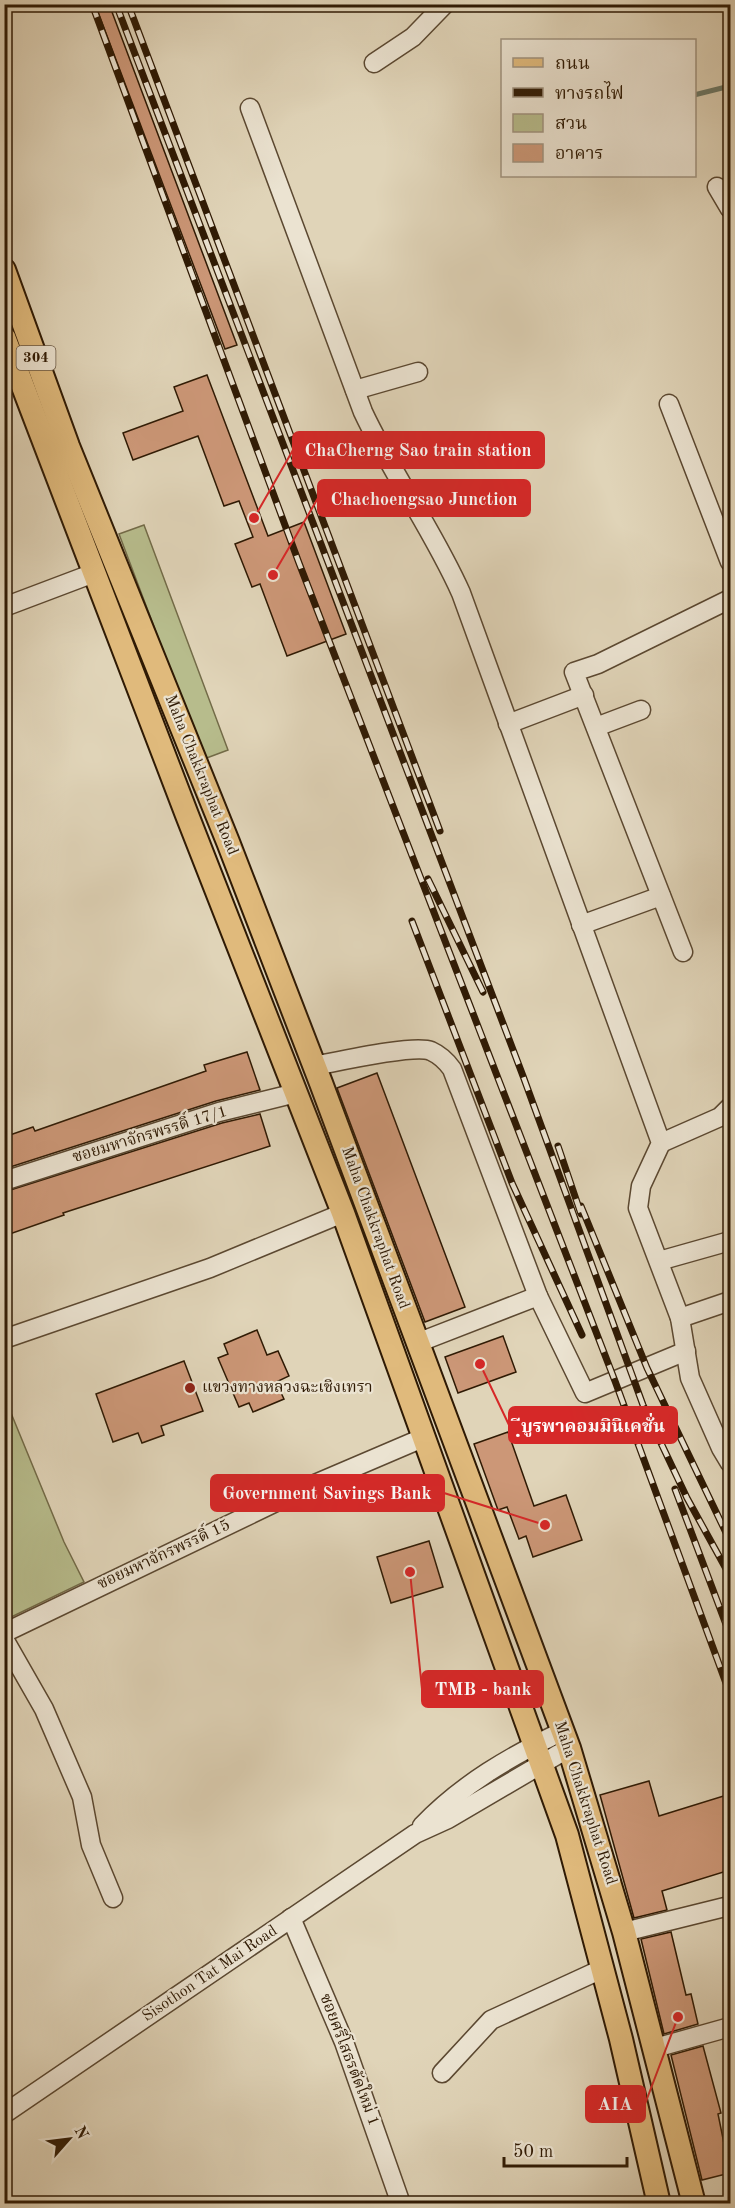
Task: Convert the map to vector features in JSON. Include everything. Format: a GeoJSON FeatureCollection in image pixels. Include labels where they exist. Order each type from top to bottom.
{"type":"FeatureCollection","features":[{"type":"Feature","properties":{"kind":"main road","name":"Maha Chakkraphat Road"},"geometry":{"type":"LineString","coordinates":[[4,270],[94,573],[343,1213],[567,1835],[659,2204]]}},
{"type":"Feature","properties":{"kind":"main road","name":"Maha Chakkraphat Road"},"geometry":{"type":"LineString","coordinates":[[4,337],[23,387],[58,450],[228,842],[566,1740],[624,1932],[694,2204]]}},
{"type":"Feature","properties":{"kind":"main road"},"geometry":{"type":"LineString","coordinates":[[4,358],[23,387]]}},
{"type":"Feature","properties":{"kind":"street"},"geometry":{"type":"LineString","coordinates":[[374,63],[413,37],[445,4]]}},
{"type":"Feature","properties":{"kind":"street"},"geometry":{"type":"LineString","coordinates":[[250,108],[355,390],[383,455],[448,563],[461,593],[661,1143]]}},
{"type":"Feature","properties":{"kind":"street"},"geometry":{"type":"LineString","coordinates":[[717,187],[730,209]]}},
{"type":"Feature","properties":{"kind":"street"},"geometry":{"type":"LineString","coordinates":[[355,390],[418,372]]}},
{"type":"Feature","properties":{"kind":"street"},"geometry":{"type":"LineString","coordinates":[[669,404],[730,562]]}},
{"type":"Feature","properties":{"kind":"street"},"geometry":{"type":"LineString","coordinates":[[4,607],[94,573]]}},
{"type":"Feature","properties":{"kind":"street"},"geometry":{"type":"LineString","coordinates":[[683,952],[574,672],[598,664],[730,599]]}},
{"type":"Feature","properties":{"kind":"street"},"geometry":{"type":"LineString","coordinates":[[508,724],[584,695]]}},
{"type":"Feature","properties":{"kind":"street"},"geometry":{"type":"LineString","coordinates":[[596,727],[641,710]]}},
{"type":"Feature","properties":{"kind":"street"},"geometry":{"type":"LineString","coordinates":[[581,925],[661,896]]}},
{"type":"Feature","properties":{"kind":"street"},"geometry":{"type":"LineString","coordinates":[[314,1066],[372,1054],[429,1050],[447,1062],[538,1296],[585,1393],[686,1351]]}},
{"type":"Feature","properties":{"kind":"street","name":"ซอยมหาจักรพรรดิ์ 17/1"},"geometry":{"type":"LineString","coordinates":[[4,1181],[219,1112],[296,1093]]}},
{"type":"Feature","properties":{"kind":"street"},"geometry":{"type":"LineString","coordinates":[[730,1107],[720,1118],[661,1143],[641,1186],[638,1208],[680,1318],[690,1378],[730,1463]]}},
{"type":"Feature","properties":{"kind":"street"},"geometry":{"type":"LineString","coordinates":[[4,1339],[210,1268],[343,1213]]}},
{"type":"Feature","properties":{"kind":"street"},"geometry":{"type":"LineString","coordinates":[[659,1261],[730,1241]]}},
{"type":"Feature","properties":{"kind":"street"},"geometry":{"type":"LineString","coordinates":[[417,1343],[538,1296]]}},
{"type":"Feature","properties":{"kind":"street"},"geometry":{"type":"LineString","coordinates":[[680,1318],[730,1301]]}},
{"type":"Feature","properties":{"kind":"street","name":"ซอยมหาจักรพรรดิ์ 15"},"geometry":{"type":"LineString","coordinates":[[4,1633],[301,1490],[425,1437]]}},
{"type":"Feature","properties":{"kind":"street"},"geometry":{"type":"LineString","coordinates":[[4,1639],[44,1710],[82,1797],[91,1845],[113,1898]]}},
{"type":"Feature","properties":{"kind":"street","name":"Sisothon Tat Mai Road"},"geometry":{"type":"LineString","coordinates":[[4,2114],[415,1834],[439,1809],[481,1775],[539,1754],[566,1740]]}},
{"type":"Feature","properties":{"kind":"street"},"geometry":{"type":"LineString","coordinates":[[624,1932],[729,1905]]}},
{"type":"Feature","properties":{"kind":"street","name":"ซอยศรีโสธรตัดใหม่ 1"},"geometry":{"type":"LineString","coordinates":[[291,1918],[344,2042],[401,2204]]}},
{"type":"Feature","properties":{"kind":"street"},"geometry":{"type":"LineString","coordinates":[[442,2073],[491,2020],[602,1970]]}},
{"type":"Feature","properties":{"kind":"street"},"geometry":{"type":"LineString","coordinates":[[655,2048],[730,2026]]}},
{"type":"Feature","properties":{"kind":"green space"},"geometry":{"type":"Polygon","coordinates":[[[144,525],[228,750],[204,759],[119,534],[144,525]]]}},
{"type":"Feature","properties":{"kind":"green space"},"geometry":{"type":"Polygon","coordinates":[[[4,1396],[64,1542],[84,1582],[5,1620],[4,1396]]]}},
{"type":"Feature","properties":{"kind":"building"},"geometry":{"type":"Polygon","coordinates":[[[95,4],[109,4],[237,345],[225,349],[95,4]]]}},
{"type":"Feature","properties":{"kind":"building"},"geometry":{"type":"Polygon","coordinates":[[[207,375],[268,536],[304,522],[346,634],[287,656],[260,584],[252,587],[235,544],[253,537],[239,501],[224,506],[198,436],[133,460],[123,433],[183,411],[174,387],[207,375]]]}},
{"type":"Feature","properties":{"kind":"building"},"geometry":{"type":"Polygon","coordinates":[[[247,1052],[260,1090],[216,1101],[4,1169],[4,1137],[33,1127],[35,1131],[206,1071],[204,1065],[247,1052]]]}},
{"type":"Feature","properties":{"kind":"building"},"geometry":{"type":"Polygon","coordinates":[[[377,1073],[465,1307],[425,1322],[337,1088],[377,1073]]]}},
{"type":"Feature","properties":{"kind":"building"},"geometry":{"type":"Polygon","coordinates":[[[260,1114],[270,1146],[63,1213],[64,1215],[4,1236],[4,1192],[222,1123],[260,1114]]]}},
{"type":"Feature","properties":{"kind":"building"},"geometry":{"type":"Polygon","coordinates":[[[257,1330],[267,1355],[278,1351],[289,1376],[276,1382],[284,1399],[253,1412],[249,1403],[239,1407],[218,1358],[228,1354],[224,1344],[257,1330]]]}},
{"type":"Feature","properties":{"kind":"building"},"geometry":{"type":"Polygon","coordinates":[[[503,1336],[516,1372],[458,1393],[445,1357],[503,1336]]]}},
{"type":"Feature","properties":{"kind":"building"},"geometry":{"type":"Polygon","coordinates":[[[184,1361],[203,1411],[161,1426],[164,1435],[142,1443],[138,1433],[113,1442],[96,1394],[184,1361]]]}},
{"type":"Feature","properties":{"kind":"building"},"geometry":{"type":"Polygon","coordinates":[[[508,1432],[534,1506],[566,1495],[582,1540],[533,1557],[526,1536],[519,1539],[507,1507],[498,1510],[474,1444],[508,1432]]]}},
{"type":"Feature","properties":{"kind":"building"},"geometry":{"type":"Polygon","coordinates":[[[429,1541],[443,1587],[391,1603],[377,1557],[429,1541]]]}},
{"type":"Feature","properties":{"kind":"building"},"geometry":{"type":"Polygon","coordinates":[[[649,1781],[659,1816],[730,1794],[730,1870],[662,1891],[667,1910],[634,1918],[600,1795],[649,1781]]]}},
{"type":"Feature","properties":{"kind":"building"},"geometry":{"type":"Polygon","coordinates":[[[671,1932],[686,1995],[691,1994],[698,2024],[664,2034],[641,1939],[671,1932]]]}},
{"type":"Feature","properties":{"kind":"building"},"geometry":{"type":"Polygon","coordinates":[[[703,2046],[721,2113],[718,2114],[730,2173],[702,2180],[671,2055],[703,2046]]]}},
{"type":"Feature","properties":{"kind":"waterway"},"geometry":{"type":"LineString","coordinates":[[696,94],[730,86]]}},
{"type":"Feature","properties":{"kind":"railway"},"geometry":{"type":"LineString","coordinates":[[92,4],[299,563],[615,1381],[730,1694]]}},
{"type":"Feature","properties":{"kind":"railway"},"geometry":{"type":"LineString","coordinates":[[116,4],[523,1076],[643,1405],[687,1498],[730,1576]]}},
{"type":"Feature","properties":{"kind":"railway"},"geometry":{"type":"LineString","coordinates":[[128,4],[440,831]]}},
{"type":"Feature","properties":{"kind":"railway"},"geometry":{"type":"LineString","coordinates":[[428,879],[483,992]]}},
{"type":"Feature","properties":{"kind":"railway"},"geometry":{"type":"LineString","coordinates":[[412,921],[512,1183],[582,1335]]}},
{"type":"Feature","properties":{"kind":"railway"},"geometry":{"type":"LineString","coordinates":[[558,1146],[581,1214]]}},
{"type":"Feature","properties":{"kind":"railway"},"geometry":{"type":"LineString","coordinates":[[581,1206],[647,1368],[730,1541]]}},
{"type":"Feature","properties":{"kind":"railway"},"geometry":{"type":"LineString","coordinates":[[675,1489],[730,1635]]}},
{"type":"Feature","properties":{"kind":"place","name":"ChaCherng Sao train station"},"geometry":{"type":"Point","coordinates":[254,518]}},
{"type":"Feature","properties":{"kind":"place","name":"Chachoengsao Junction"},"geometry":{"type":"Point","coordinates":[273,575]}},
{"type":"Feature","properties":{"kind":"place","name":"ฺีบูรพาคอมมินิเคชั่น"},"geometry":{"type":"Point","coordinates":[480,1364]}},
{"type":"Feature","properties":{"kind":"place","name":"แขวงทางหลวงฉะเชิงเทรา"},"geometry":{"type":"Point","coordinates":[190,1388]}},
{"type":"Feature","properties":{"kind":"place","name":"Government Savings Bank"},"geometry":{"type":"Point","coordinates":[545,1525]}},
{"type":"Feature","properties":{"kind":"place","name":"TMB - bank"},"geometry":{"type":"Point","coordinates":[410,1572]}},
{"type":"Feature","properties":{"kind":"place","name":"AIA"},"geometry":{"type":"Point","coordinates":[678,2017]}}]}
